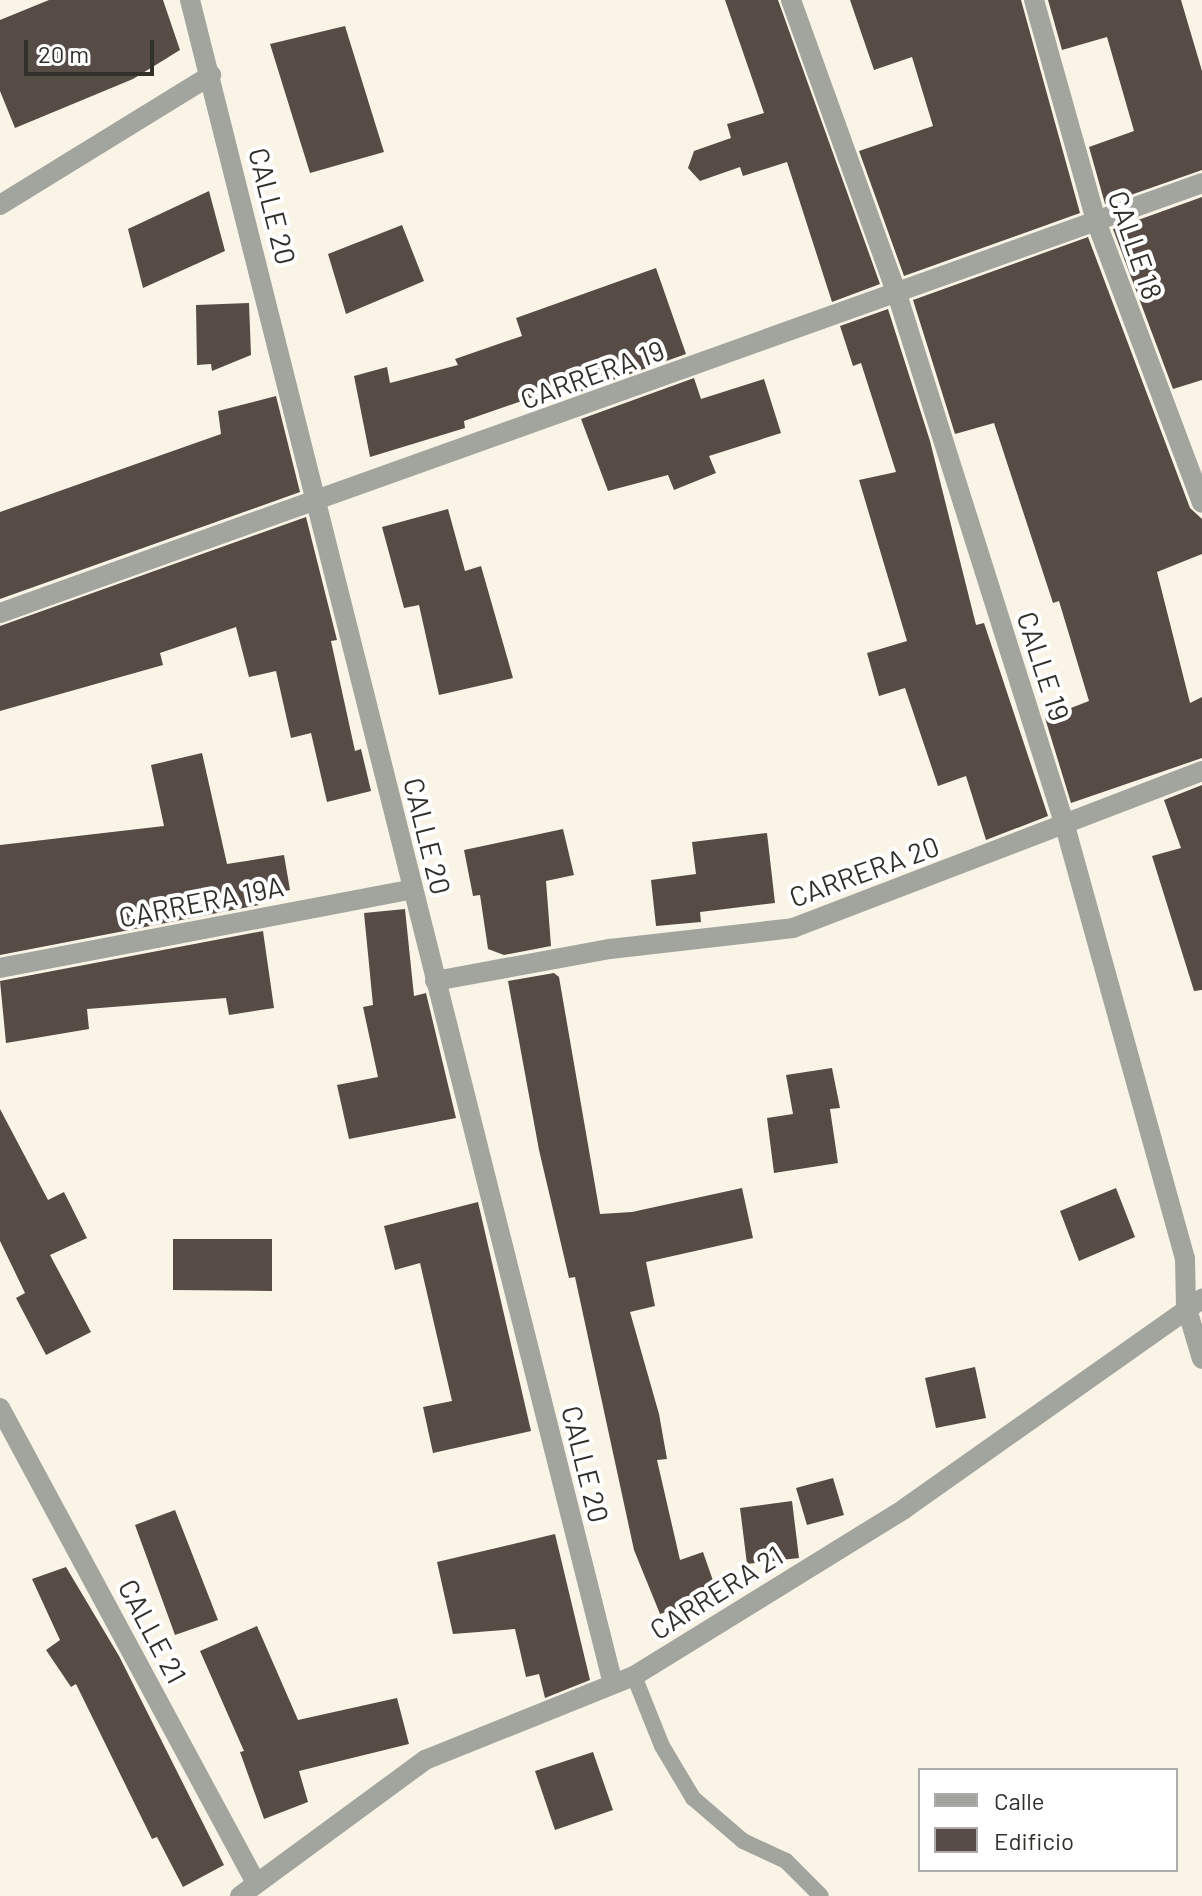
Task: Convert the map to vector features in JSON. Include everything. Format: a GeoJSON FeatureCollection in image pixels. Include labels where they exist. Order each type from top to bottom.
{"type":"FeatureCollection","features":[{"type":"Feature","properties":{"kind":"street","name":"CALLE 20"},"geometry":{"type":"LineString","coordinates":[[190,0],[613,1684]]}},
{"type":"Feature","properties":{"kind":"street","name":"CALLE 19"},"geometry":{"type":"LineString","coordinates":[[791,0],[897,294],[1065,826],[1185,1259],[1202,1359]]}},
{"type":"Feature","properties":{"kind":"street","name":"CALLE 18"},"geometry":{"type":"LineString","coordinates":[[1034,0],[1096,221],[1202,503]]}},
{"type":"Feature","properties":{"kind":"street"},"geometry":{"type":"LineString","coordinates":[[0,205],[211,75]]}},
{"type":"Feature","properties":{"kind":"street","name":"CARRERA 19"},"geometry":{"type":"LineString","coordinates":[[0,613],[318,503],[1202,183]]}},
{"type":"Feature","properties":{"kind":"street","name":"CARRERA 20"},"geometry":{"type":"LineString","coordinates":[[435,981],[610,949],[793,928],[1202,771]]}},
{"type":"Feature","properties":{"kind":"street","name":"CARRERA 19A"},"geometry":{"type":"LineString","coordinates":[[0,968],[413,889]]}},
{"type":"Feature","properties":{"kind":"street","name":"CARRERA 21"},"geometry":{"type":"LineString","coordinates":[[240,1896],[255,1881],[425,1760],[634,1676],[904,1509],[1194,1302]]}},
{"type":"Feature","properties":{"kind":"street","name":"CALLE 21"},"geometry":{"type":"LineString","coordinates":[[0,1408],[255,1881]]}},
{"type":"Feature","properties":{"kind":"lane"},"geometry":{"type":"LineString","coordinates":[[634,1676],[662,1746],[693,1798],[743,1841],[786,1861],[821,1896]]}},
{"type":"Feature","properties":{"kind":"building"},"geometry":{"type":"Polygon","coordinates":[[[49,0],[163,0],[180,50],[133,79],[15,128],[0,91],[0,20],[49,0]]]}},
{"type":"Feature","properties":{"kind":"building"},"geometry":{"type":"Polygon","coordinates":[[[725,0],[778,0],[880,284],[832,302],[787,162],[743,176],[740,167],[700,181],[688,168],[694,151],[731,138],[727,124],[764,113],[725,0]]]}},
{"type":"Feature","properties":{"kind":"building"},"geometry":{"type":"Polygon","coordinates":[[[850,0],[1021,0],[1080,213],[904,276],[859,151],[933,126],[912,57],[874,70],[850,0]]]}},
{"type":"Feature","properties":{"kind":"building"},"geometry":{"type":"Polygon","coordinates":[[[1048,0],[1181,0],[1202,71],[1202,170],[1105,204],[1089,147],[1134,131],[1107,37],[1062,50],[1048,0]]]}},
{"type":"Feature","properties":{"kind":"building"},"geometry":{"type":"Polygon","coordinates":[[[345,26],[384,152],[310,173],[270,44],[345,26]]]}},
{"type":"Feature","properties":{"kind":"building"},"geometry":{"type":"Polygon","coordinates":[[[209,191],[225,251],[143,288],[128,229],[209,191]]]}},
{"type":"Feature","properties":{"kind":"building"},"geometry":{"type":"Polygon","coordinates":[[[1202,197],[1202,380],[1173,389],[1113,229],[1202,197]]]}},
{"type":"Feature","properties":{"kind":"building"},"geometry":{"type":"Polygon","coordinates":[[[402,225],[424,281],[346,314],[328,254],[402,225]]]}},
{"type":"Feature","properties":{"kind":"building"},"geometry":{"type":"Polygon","coordinates":[[[1088,237],[1190,508],[1202,519],[1202,554],[1157,572],[1190,703],[1202,697],[1202,758],[1071,803],[1045,718],[1089,701],[1059,601],[1053,603],[994,423],[955,434],[913,300],[1088,237]]]}},
{"type":"Feature","properties":{"kind":"building"},"geometry":{"type":"Polygon","coordinates":[[[656,268],[686,354],[571,395],[570,391],[544,400],[542,394],[464,421],[465,428],[370,457],[354,376],[387,367],[390,383],[458,365],[455,359],[522,336],[516,318],[656,268]]]}},
{"type":"Feature","properties":{"kind":"building"},"geometry":{"type":"Polygon","coordinates":[[[249,303],[251,355],[212,371],[211,364],[197,365],[196,305],[249,303]]]}},
{"type":"Feature","properties":{"kind":"building"},"geometry":{"type":"Polygon","coordinates":[[[888,309],[930,441],[976,625],[984,623],[1048,816],[986,840],[966,776],[938,786],[905,688],[879,696],[867,653],[907,641],[859,480],[896,472],[861,363],[853,366],[840,326],[888,309]]]}},
{"type":"Feature","properties":{"kind":"building"},"geometry":{"type":"Polygon","coordinates":[[[694,378],[701,399],[764,379],[781,433],[709,456],[716,473],[674,490],[668,475],[608,491],[581,419],[694,378]]]}},
{"type":"Feature","properties":{"kind":"building"},"geometry":{"type":"Polygon","coordinates":[[[276,396],[300,492],[0,599],[0,512],[221,434],[218,411],[276,396]]]}},
{"type":"Feature","properties":{"kind":"building"},"geometry":{"type":"Polygon","coordinates":[[[448,509],[465,571],[481,566],[513,678],[439,695],[419,605],[404,608],[382,527],[448,509]]]}},
{"type":"Feature","properties":{"kind":"building"},"geometry":{"type":"Polygon","coordinates":[[[306,517],[337,640],[331,641],[355,751],[361,749],[371,791],[327,802],[311,733],[291,738],[276,671],[249,677],[236,627],[160,653],[163,665],[0,711],[0,626],[306,517]]]}},
{"type":"Feature","properties":{"kind":"building"},"geometry":{"type":"Polygon","coordinates":[[[202,753],[227,864],[284,855],[290,890],[258,896],[259,905],[0,955],[0,845],[164,826],[151,765],[202,753]]]}},
{"type":"Feature","properties":{"kind":"building"},"geometry":{"type":"Polygon","coordinates":[[[1202,785],[1202,990],[1194,991],[1152,856],[1181,848],[1164,800],[1202,785]]]}},
{"type":"Feature","properties":{"kind":"building"},"geometry":{"type":"Polygon","coordinates":[[[563,829],[574,875],[546,881],[551,946],[504,955],[488,949],[480,895],[473,896],[464,850],[563,829]]]}},
{"type":"Feature","properties":{"kind":"building"},"geometry":{"type":"Polygon","coordinates":[[[767,833],[775,903],[700,912],[701,922],[656,926],[651,880],[696,874],[692,842],[767,833]]]}},
{"type":"Feature","properties":{"kind":"building"},"geometry":{"type":"Polygon","coordinates":[[[405,909],[414,996],[426,993],[456,1118],[349,1139],[337,1085],[378,1077],[363,1007],[373,1005],[364,913],[405,909]]]}},
{"type":"Feature","properties":{"kind":"building"},"geometry":{"type":"Polygon","coordinates":[[[263,931],[274,1008],[229,1015],[226,998],[87,1009],[89,1029],[6,1043],[0,981],[263,931]]]}},
{"type":"Feature","properties":{"kind":"building"},"geometry":{"type":"Polygon","coordinates":[[[554,973],[559,977],[600,1214],[632,1212],[742,1188],[753,1238],[646,1262],[655,1306],[630,1312],[659,1414],[667,1459],[657,1460],[680,1560],[703,1552],[718,1595],[660,1614],[634,1550],[575,1277],[569,1278],[539,1150],[508,981],[554,973]]]}},
{"type":"Feature","properties":{"kind":"building"},"geometry":{"type":"Polygon","coordinates":[[[832,1068],[840,1108],[830,1109],[838,1163],[774,1173],[767,1118],[793,1114],[786,1075],[832,1068]]]}},
{"type":"Feature","properties":{"kind":"building"},"geometry":{"type":"Polygon","coordinates":[[[0,1109],[48,1200],[64,1192],[87,1238],[50,1255],[91,1332],[46,1355],[16,1298],[25,1293],[0,1241],[0,1109]]]}},
{"type":"Feature","properties":{"kind":"building"},"geometry":{"type":"Polygon","coordinates":[[[1116,1188],[1135,1237],[1079,1261],[1060,1211],[1116,1188]]]}},
{"type":"Feature","properties":{"kind":"building"},"geometry":{"type":"Polygon","coordinates":[[[478,1202],[531,1431],[433,1453],[423,1407],[452,1401],[420,1263],[395,1270],[384,1226],[478,1202]]]}},
{"type":"Feature","properties":{"kind":"building"},"geometry":{"type":"Polygon","coordinates":[[[173,1239],[272,1239],[272,1291],[173,1290],[173,1239]]]}},
{"type":"Feature","properties":{"kind":"building"},"geometry":{"type":"Polygon","coordinates":[[[975,1367],[986,1418],[936,1428],[925,1378],[975,1367]]]}},
{"type":"Feature","properties":{"kind":"building"},"geometry":{"type":"Polygon","coordinates":[[[833,1478],[844,1515],[807,1525],[796,1488],[833,1478]]]}},
{"type":"Feature","properties":{"kind":"building"},"geometry":{"type":"Polygon","coordinates":[[[792,1501],[799,1558],[747,1564],[740,1508],[792,1501]]]}},
{"type":"Feature","properties":{"kind":"building"},"geometry":{"type":"Polygon","coordinates":[[[175,1510],[218,1620],[175,1635],[135,1525],[175,1510]]]}},
{"type":"Feature","properties":{"kind":"building"},"geometry":{"type":"Polygon","coordinates":[[[555,1534],[590,1680],[545,1698],[539,1674],[526,1677],[515,1629],[453,1634],[437,1562],[555,1534]]]}},
{"type":"Feature","properties":{"kind":"building"},"geometry":{"type":"Polygon","coordinates":[[[66,1567],[119,1656],[224,1865],[183,1887],[157,1837],[152,1839],[76,1684],[71,1687],[46,1650],[60,1640],[32,1579],[66,1567]]]}},
{"type":"Feature","properties":{"kind":"building"},"geometry":{"type":"Polygon","coordinates":[[[257,1626],[298,1720],[397,1698],[409,1744],[299,1771],[308,1802],[264,1819],[240,1752],[244,1751],[200,1651],[257,1626]]]}},
{"type":"Feature","properties":{"kind":"building"},"geometry":{"type":"Polygon","coordinates":[[[593,1752],[613,1810],[555,1830],[535,1771],[593,1752]]]}}]}
